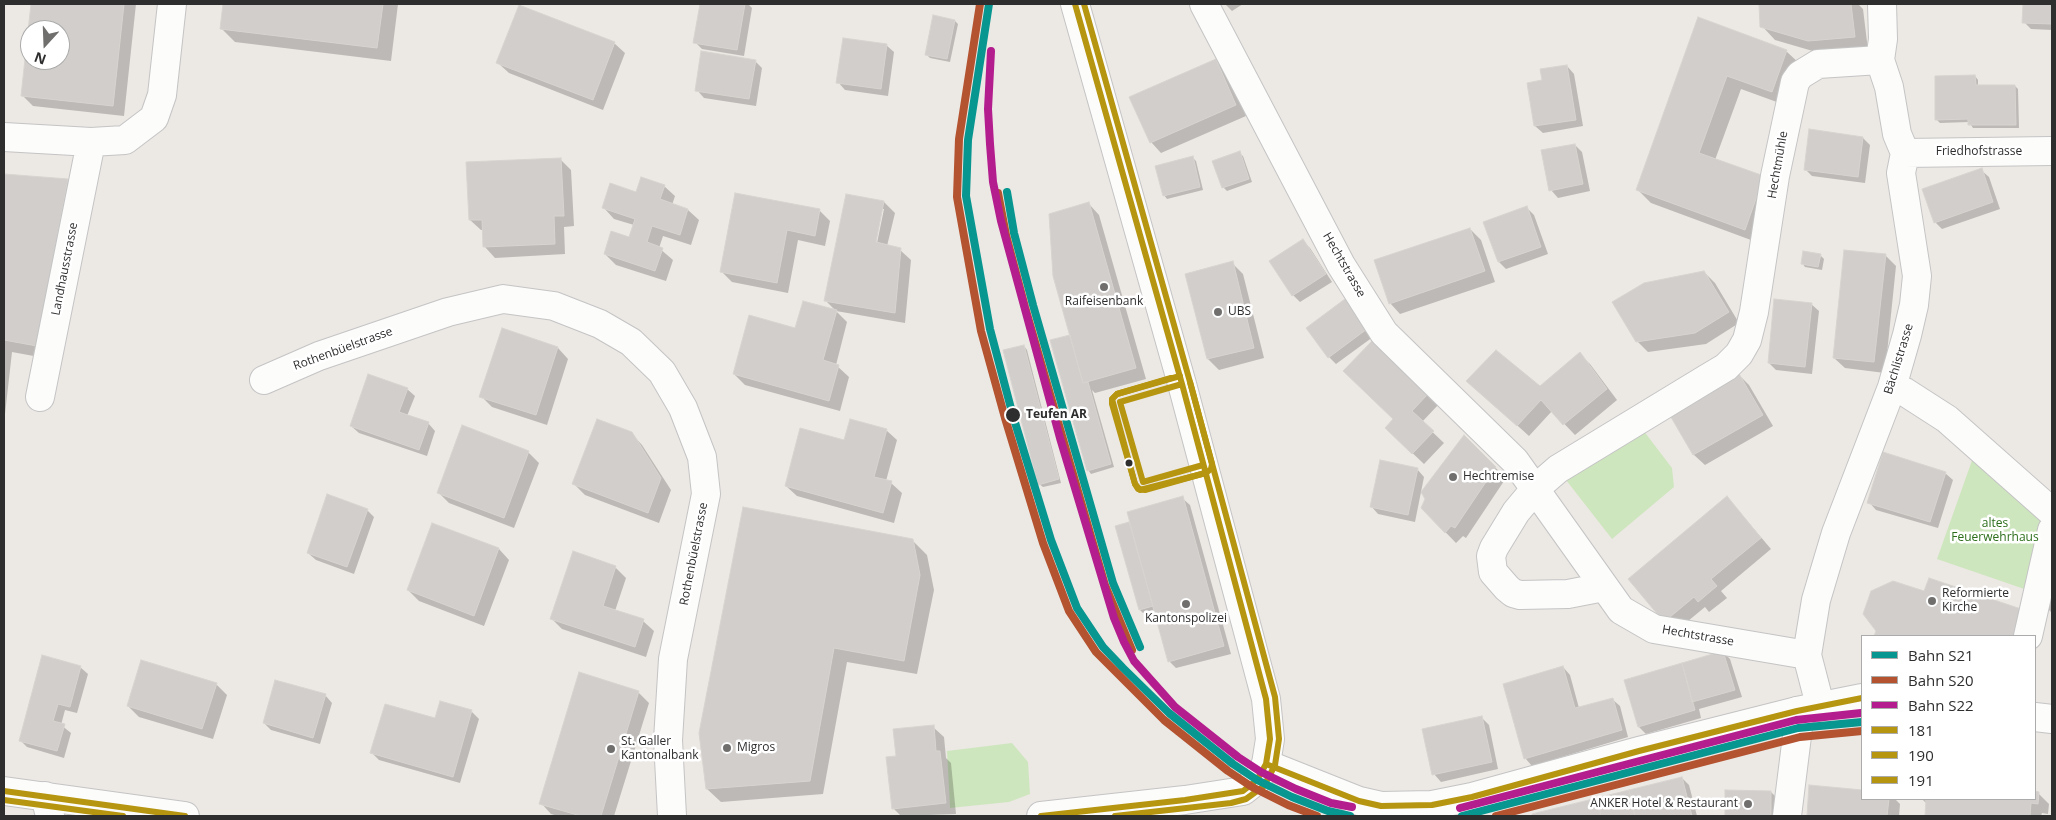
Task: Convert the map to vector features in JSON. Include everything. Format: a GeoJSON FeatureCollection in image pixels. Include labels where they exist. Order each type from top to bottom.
{"type":"FeatureCollection","features":[{"type":"Feature","properties":{"kind":"street"},"geometry":{"type":"LineString","coordinates":[[4,136],[91,142],[124,140],[154,118],[162,95],[172,4]]}},
{"type":"Feature","properties":{"kind":"street"},"geometry":{"type":"LineString","coordinates":[[1041,816],[1230,794],[1244,790],[1258,780],[1266,764],[1270,739],[1266,698],[1184,393],[1075,4]]}},
{"type":"Feature","properties":{"kind":"street","name":"Hechtstrasse"},"geometry":{"type":"LineString","coordinates":[[1204,4],[1341,265],[1384,333],[1515,461],[1621,610],[1654,629],[1807,655]]}},
{"type":"Feature","properties":{"kind":"street","name":"Bächlistrasse"},"geometry":{"type":"LineString","coordinates":[[1787,816],[1798,734],[1808,708],[1807,655],[1816,600],[1829,556],[1892,387],[1914,305],[1917,276],[1901,173],[1905,153],[1897,134],[1889,88],[1880,60],[1883,39],[1882,4]]}},
{"type":"Feature","properties":{"kind":"street","name":"Hechtmühle"},"geometry":{"type":"LineString","coordinates":[[1536,488],[1558,469],[1726,367],[1739,354],[1747,340],[1754,312],[1775,176],[1795,82],[1807,69],[1818,64],[1880,60]]}},
{"type":"Feature","properties":{"kind":"street","name":"Landhausstrasse"},"geometry":{"type":"LineString","coordinates":[[40,396],[91,142]]}},
{"type":"Feature","properties":{"kind":"street","name":"Friedhofstrasse"},"geometry":{"type":"LineString","coordinates":[[1905,153],[2052,151]]}},
{"type":"Feature","properties":{"kind":"street","name":"Rothenbüelstrasse"},"geometry":{"type":"LineString","coordinates":[[264,380],[319,356],[448,312],[503,299],[554,306],[600,324],[631,342],[662,372],[683,408],[702,457],[706,494],[673,659],[668,740],[672,816]]}},
{"type":"Feature","properties":{"kind":"street"},"geometry":{"type":"LineString","coordinates":[[1892,387],[1905,392],[1947,420],[2052,512]]}},
{"type":"Feature","properties":{"kind":"street"},"geometry":{"type":"LineString","coordinates":[[1536,488],[1516,512],[1494,548],[1491,556],[1493,572],[1507,588],[1513,593],[1520,595],[1568,594],[1604,587]]}},
{"type":"Feature","properties":{"kind":"street"},"geometry":{"type":"LineString","coordinates":[[2028,635],[2052,530]]}},
{"type":"Feature","properties":{"kind":"street"},"geometry":{"type":"LineString","coordinates":[[1266,764],[1359,802],[1381,806],[1432,805],[1472,798],[1630,753],[1808,708],[1861,698]]}},
{"type":"Feature","properties":{"kind":"street"},"geometry":{"type":"LineString","coordinates":[[2036,716],[2052,719]]}},
{"type":"Feature","properties":{"kind":"street"},"geometry":{"type":"LineString","coordinates":[[4,791],[47,806],[185,816]]}},
{"type":"Feature","properties":{"kind":"green space"},"geometry":{"type":"Polygon","coordinates":[[[1643,430],[1672,468],[1674,487],[1612,539],[1566,480],[1643,430]]]}},
{"type":"Feature","properties":{"kind":"green space","name":"altes Feuerwehrhaus"},"geometry":{"type":"Polygon","coordinates":[[[1975,452],[2048,518],[2033,592],[1937,559],[1975,452]]]}},
{"type":"Feature","properties":{"kind":"green space"},"geometry":{"type":"Polygon","coordinates":[[[1012,743],[1028,762],[1030,794],[1009,802],[950,808],[947,751],[1012,743]]]}},
{"type":"Feature","properties":{"kind":"building"},"geometry":{"type":"Polygon","coordinates":[[[31,4],[124,4],[113,106],[21,96],[24,70],[70,70],[70,20],[29,20],[31,4]]]}},
{"type":"Feature","properties":{"kind":"building"},"geometry":{"type":"Polygon","coordinates":[[[223,4],[383,4],[377,48],[220,29],[223,4]]]}},
{"type":"Feature","properties":{"kind":"building"},"geometry":{"type":"Polygon","coordinates":[[[700,4],[745,4],[737,50],[693,43],[700,4]]]}},
{"type":"Feature","properties":{"kind":"building"},"geometry":{"type":"Polygon","coordinates":[[[1759,4],[1851,4],[1855,37],[1808,41],[1760,27],[1759,4]]]}},
{"type":"Feature","properties":{"kind":"building"},"geometry":{"type":"Polygon","coordinates":[[[2023,4],[2052,4],[2052,24],[2022,23],[2023,4]]]}},
{"type":"Feature","properties":{"kind":"building"},"geometry":{"type":"Polygon","coordinates":[[[519,5],[615,42],[593,100],[496,63],[519,5]]]}},
{"type":"Feature","properties":{"kind":"building"},"geometry":{"type":"Polygon","coordinates":[[[933,15],[955,20],[947,59],[925,55],[933,15]]]}},
{"type":"Feature","properties":{"kind":"building"},"geometry":{"type":"Polygon","coordinates":[[[1698,17],[1787,50],[1772,92],[1727,76],[1699,153],[1764,176],[1745,230],[1636,190],[1698,17]]]}},
{"type":"Feature","properties":{"kind":"building"},"geometry":{"type":"Polygon","coordinates":[[[843,38],[887,44],[881,89],[836,83],[843,38]]]}},
{"type":"Feature","properties":{"kind":"building"},"geometry":{"type":"Polygon","coordinates":[[[701,51],[756,60],[749,99],[695,91],[701,51]]]}},
{"type":"Feature","properties":{"kind":"building"},"geometry":{"type":"Polygon","coordinates":[[[1216,59],[1236,105],[1150,143],[1129,97],[1216,59]]]}},
{"type":"Feature","properties":{"kind":"building"},"geometry":{"type":"Polygon","coordinates":[[[1567,65],[1576,120],[1534,126],[1527,83],[1542,80],[1540,69],[1567,65]]]}},
{"type":"Feature","properties":{"kind":"building"},"geometry":{"type":"Polygon","coordinates":[[[1975,75],[1976,85],[2015,85],[2016,125],[1968,125],[1968,119],[1935,120],[1935,76],[1975,75]]]}},
{"type":"Feature","properties":{"kind":"building"},"geometry":{"type":"Polygon","coordinates":[[[1809,129],[1863,137],[1858,177],[1804,170],[1809,129]]]}},
{"type":"Feature","properties":{"kind":"building"},"geometry":{"type":"Polygon","coordinates":[[[1575,144],[1583,184],[1549,191],[1541,150],[1575,144]]]}},
{"type":"Feature","properties":{"kind":"building"},"geometry":{"type":"Polygon","coordinates":[[[1240,151],[1249,179],[1222,188],[1212,161],[1240,151]]]}},
{"type":"Feature","properties":{"kind":"building"},"geometry":{"type":"Polygon","coordinates":[[[1193,156],[1200,187],[1163,196],[1155,166],[1193,156]]]}},
{"type":"Feature","properties":{"kind":"building"},"geometry":{"type":"Polygon","coordinates":[[[561,158],[564,216],[554,216],[555,244],[483,247],[482,220],[469,220],[466,162],[561,158]]]}},
{"type":"Feature","properties":{"kind":"building"},"geometry":{"type":"Polygon","coordinates":[[[1982,168],[1993,202],[1934,223],[1922,189],[1982,168]]]}},
{"type":"Feature","properties":{"kind":"building"},"geometry":{"type":"Polygon","coordinates":[[[4,174],[68,179],[37,346],[4,340],[4,174]]]}},
{"type":"Feature","properties":{"kind":"building"},"geometry":{"type":"Polygon","coordinates":[[[641,177],[665,185],[660,199],[688,209],[680,235],[652,226],[647,242],[663,248],[655,271],[604,254],[611,231],[629,237],[635,219],[602,208],[610,183],[636,192],[641,177]]]}},
{"type":"Feature","properties":{"kind":"building"},"geometry":{"type":"Polygon","coordinates":[[[735,193],[820,209],[815,236],[787,230],[777,283],[720,272],[735,193]]]}},
{"type":"Feature","properties":{"kind":"building"},"geometry":{"type":"Polygon","coordinates":[[[846,194],[884,201],[876,242],[901,248],[895,313],[824,301],[846,194]]]}},
{"type":"Feature","properties":{"kind":"building"},"geometry":{"type":"Polygon","coordinates":[[[1089,202],[1136,368],[1083,383],[1053,276],[1049,214],[1089,202]]]}},
{"type":"Feature","properties":{"kind":"building"},"geometry":{"type":"Polygon","coordinates":[[[1527,206],[1541,247],[1498,262],[1483,222],[1527,206]]]}},
{"type":"Feature","properties":{"kind":"building"},"geometry":{"type":"Polygon","coordinates":[[[1470,228],[1485,271],[1389,304],[1374,260],[1470,228]]]}},
{"type":"Feature","properties":{"kind":"building"},"geometry":{"type":"Polygon","coordinates":[[[1303,239],[1326,274],[1292,296],[1269,261],[1303,239]]]}},
{"type":"Feature","properties":{"kind":"building"},"geometry":{"type":"Polygon","coordinates":[[[1844,250],[1886,254],[1874,362],[1833,358],[1844,250]]]}},
{"type":"Feature","properties":{"kind":"building"},"geometry":{"type":"Polygon","coordinates":[[[1803,251],[1821,254],[1818,267],[1801,264],[1803,251]]]}},
{"type":"Feature","properties":{"kind":"building"},"geometry":{"type":"Polygon","coordinates":[[[1233,261],[1254,348],[1207,359],[1185,274],[1233,261]]]}},
{"type":"Feature","properties":{"kind":"building"},"geometry":{"type":"Polygon","coordinates":[[[1704,271],[1729,312],[1695,333],[1636,342],[1612,302],[1644,283],[1704,271]]]}},
{"type":"Feature","properties":{"kind":"building"},"geometry":{"type":"Polygon","coordinates":[[[1349,296],[1371,326],[1328,358],[1306,328],[1349,296]]]}},
{"type":"Feature","properties":{"kind":"building"},"geometry":{"type":"Polygon","coordinates":[[[1774,299],[1812,303],[1805,367],[1768,363],[1774,299]]]}},
{"type":"Feature","properties":{"kind":"building"},"geometry":{"type":"Polygon","coordinates":[[[803,301],[837,310],[823,360],[839,365],[829,401],[733,374],[749,315],[795,328],[803,301]]]}},
{"type":"Feature","properties":{"kind":"building"},"geometry":{"type":"Polygon","coordinates":[[[502,328],[558,347],[536,415],[479,397],[502,328]]]}},
{"type":"Feature","properties":{"kind":"building"},"geometry":{"type":"Polygon","coordinates":[[[1070,335],[1083,383],[1088,382],[1111,464],[1087,471],[1050,340],[1070,335]]]}},
{"type":"Feature","properties":{"kind":"building"},"geometry":{"type":"Polygon","coordinates":[[[1373,340],[1428,394],[1412,411],[1434,431],[1412,454],[1385,428],[1393,419],[1343,371],[1373,340]]]}},
{"type":"Feature","properties":{"kind":"building"},"geometry":{"type":"Polygon","coordinates":[[[1024,345],[1059,479],[1038,485],[1003,350],[1024,345]]]}},
{"type":"Feature","properties":{"kind":"building"},"geometry":{"type":"Polygon","coordinates":[[[1496,350],[1540,386],[1580,352],[1607,389],[1563,425],[1541,400],[1517,426],[1466,381],[1496,350]]]}},
{"type":"Feature","properties":{"kind":"building"},"geometry":{"type":"Polygon","coordinates":[[[1738,372],[1763,415],[1693,455],[1668,412],[1738,372]]]}},
{"type":"Feature","properties":{"kind":"building"},"geometry":{"type":"Polygon","coordinates":[[[368,374],[408,388],[399,412],[429,422],[419,450],[350,426],[368,374]]]}},
{"type":"Feature","properties":{"kind":"building"},"geometry":{"type":"Polygon","coordinates":[[[597,419],[632,432],[661,478],[648,513],[572,484],[597,419]]]}},
{"type":"Feature","properties":{"kind":"building"},"geometry":{"type":"Polygon","coordinates":[[[850,419],[887,429],[874,477],[892,481],[883,513],[785,486],[800,428],[844,440],[850,419]]]}},
{"type":"Feature","properties":{"kind":"building"},"geometry":{"type":"Polygon","coordinates":[[[462,425],[529,451],[504,518],[437,493],[462,425]]]}},
{"type":"Feature","properties":{"kind":"building"},"geometry":{"type":"Polygon","coordinates":[[[1464,435],[1496,467],[1455,528],[1451,526],[1445,533],[1421,508],[1425,499],[1421,492],[1464,435]]]}},
{"type":"Feature","properties":{"kind":"building"},"geometry":{"type":"Polygon","coordinates":[[[1883,452],[1946,472],[1930,522],[1867,503],[1883,452]]]}},
{"type":"Feature","properties":{"kind":"building"},"geometry":{"type":"Polygon","coordinates":[[[1380,460],[1418,468],[1408,515],[1370,507],[1380,460]]]}},
{"type":"Feature","properties":{"kind":"building"},"geometry":{"type":"Polygon","coordinates":[[[327,494],[368,509],[347,567],[307,553],[327,494]]]}},
{"type":"Feature","properties":{"kind":"building"},"geometry":{"type":"Polygon","coordinates":[[[1183,496],[1224,646],[1168,662],[1127,512],[1183,496]]]}},
{"type":"Feature","properties":{"kind":"building"},"geometry":{"type":"Polygon","coordinates":[[[1727,496],[1761,538],[1711,579],[1717,586],[1698,602],[1694,597],[1664,622],[1628,579],[1727,496]]]}},
{"type":"Feature","properties":{"kind":"building"},"geometry":{"type":"Polygon","coordinates":[[[743,507],[913,539],[920,575],[904,661],[834,648],[810,781],[706,789],[699,733],[743,507]]]}},
{"type":"Feature","properties":{"kind":"building"},"geometry":{"type":"Polygon","coordinates":[[[1129,522],[1153,606],[1139,610],[1115,526],[1129,522]]]}},
{"type":"Feature","properties":{"kind":"building"},"geometry":{"type":"Polygon","coordinates":[[[432,523],[499,548],[474,616],[407,590],[432,523]]]}},
{"type":"Feature","properties":{"kind":"building"},"geometry":{"type":"Polygon","coordinates":[[[573,551],[616,566],[603,606],[644,619],[635,647],[550,619],[573,551]]]}},
{"type":"Feature","properties":{"kind":"building","name":"Reformierte Kirche"},"geometry":{"type":"Polygon","coordinates":[[[1929,578],[2024,610],[2015,635],[1874,635],[1876,631],[1863,614],[1871,591],[1893,581],[1924,591],[1929,578]]]}},
{"type":"Feature","properties":{"kind":"building"},"geometry":{"type":"Polygon","coordinates":[[[1723,651],[1735,690],[1692,702],[1682,663],[1723,651]]]}},
{"type":"Feature","properties":{"kind":"building"},"geometry":{"type":"Polygon","coordinates":[[[42,655],[81,666],[70,707],[58,704],[53,721],[65,724],[57,751],[19,741],[42,655]]]}},
{"type":"Feature","properties":{"kind":"building"},"geometry":{"type":"Polygon","coordinates":[[[141,660],[217,683],[202,729],[127,706],[141,660]]]}},
{"type":"Feature","properties":{"kind":"building"},"geometry":{"type":"Polygon","coordinates":[[[1682,663],[1695,710],[1638,727],[1624,680],[1682,663]]]}},
{"type":"Feature","properties":{"kind":"building"},"geometry":{"type":"Polygon","coordinates":[[[1563,666],[1575,708],[1613,698],[1622,730],[1524,759],[1503,684],[1563,666]]]}},
{"type":"Feature","properties":{"kind":"building"},"geometry":{"type":"Polygon","coordinates":[[[579,672],[639,691],[601,816],[581,816],[539,804],[579,672]]]}},
{"type":"Feature","properties":{"kind":"building"},"geometry":{"type":"Polygon","coordinates":[[[275,680],[326,694],[313,738],[263,723],[275,680]]]}},
{"type":"Feature","properties":{"kind":"building"},"geometry":{"type":"Polygon","coordinates":[[[440,701],[472,710],[453,777],[370,753],[385,704],[435,718],[440,701]]]}},
{"type":"Feature","properties":{"kind":"building"},"geometry":{"type":"Polygon","coordinates":[[[1482,716],[1492,762],[1432,775],[1422,729],[1482,716]]]}},
{"type":"Feature","properties":{"kind":"building"},"geometry":{"type":"Polygon","coordinates":[[[934,725],[936,751],[940,751],[946,803],[892,809],[886,757],[896,756],[893,729],[934,725]]]}},
{"type":"Feature","properties":{"kind":"building"},"geometry":{"type":"Polygon","coordinates":[[[1682,777],[1692,816],[1635,816],[1629,790],[1682,777]]]}},
{"type":"Feature","properties":{"kind":"building"},"geometry":{"type":"Polygon","coordinates":[[[1809,785],[1861,790],[1861,800],[1889,800],[1887,816],[1807,816],[1809,785]]]}},
{"type":"Feature","properties":{"kind":"building"},"geometry":{"type":"Polygon","coordinates":[[[1629,790],[1635,816],[1601,816],[1597,798],[1629,790]]]}},
{"type":"Feature","properties":{"kind":"building","name":"ANKER Hotel & Restaurant"},"geometry":{"type":"Polygon","coordinates":[[[1725,790],[1771,791],[1771,816],[1725,816],[1725,790]]]}},
{"type":"Feature","properties":{"kind":"building"},"geometry":{"type":"Polygon","coordinates":[[[2036,791],[2039,792],[2038,804],[2031,803],[2030,816],[1925,816],[1926,800],[2036,800],[2036,791]]]}},
{"type":"Feature","properties":{"kind":"building"},"geometry":{"type":"Polygon","coordinates":[[[1597,798],[1601,816],[1532,816],[1532,814],[1597,798]]]}},
{"type":"Feature","properties":{"kind":"rail line","name":"S20"},"geometry":{"type":"LineString","coordinates":[[980,4],[959,139],[957,197],[981,331],[1043,543],[1069,611],[1096,652],[1164,720],[1228,771],[1252,787],[1288,805],[1317,816]]}},
{"type":"Feature","properties":{"kind":"rail line","name":"S21"},"geometry":{"type":"LineString","coordinates":[[989,4],[968,140],[966,196],[990,329],[1013,416],[1051,540],[1077,608],[1103,647],[1123,668],[1169,713],[1233,764],[1257,780],[1292,797],[1328,811],[1350,816]]}},
{"type":"Feature","properties":{"kind":"rail line","name":"S22"},"geometry":{"type":"LineString","coordinates":[[991,51],[988,109],[990,144],[993,182],[1001,221],[1060,438],[1114,618],[1124,642],[1134,661],[1175,707],[1238,757],[1261,772],[1296,789],[1331,803],[1352,807]]}},
{"type":"Feature","properties":{"kind":"rail line","name":"S21"},"geometry":{"type":"LineString","coordinates":[[1007,192],[1014,233],[1033,305],[1113,583],[1140,647]]}},
{"type":"Feature","properties":{"kind":"rail line","name":"S20"},"geometry":{"type":"LineString","coordinates":[[998,193],[1006,235],[1025,307],[1105,585],[1132,650]]}},
{"type":"Feature","properties":{"kind":"rail line","name":"S22"},"geometry":{"type":"LineString","coordinates":[[1460,808],[1796,720],[1861,713]]}},
{"type":"Feature","properties":{"kind":"rail line","name":"S21"},"geometry":{"type":"LineString","coordinates":[[1462,816],[1798,728],[1861,722]]}},
{"type":"Feature","properties":{"kind":"rail line","name":"S20"},"geometry":{"type":"LineString","coordinates":[[1496,816],[1800,737],[1861,731]]}},
{"type":"Feature","properties":{"kind":"transit line","name":"181"},"geometry":{"type":"LineString","coordinates":[[1041,816],[1185,800],[1243,791],[1257,780],[1266,764],[1270,739],[1266,699],[1182,384],[1075,4]]}},
{"type":"Feature","properties":{"kind":"transit line","name":"191"},"geometry":{"type":"LineString","coordinates":[[1084,4],[1212,464],[1211,469],[1206,473],[1140,490],[1135,484],[1112,399],[1117,394],[1171,378]]}},
{"type":"Feature","properties":{"kind":"transit line","name":"190"},"geometry":{"type":"LineString","coordinates":[[1180,376],[1117,394],[1112,399],[1112,404],[1138,489],[1145,490],[1205,473]]}},
{"type":"Feature","properties":{"kind":"transit line","name":"190"},"geometry":{"type":"LineString","coordinates":[[1115,816],[1231,803],[1246,799],[1264,786],[1275,765],[1279,739],[1275,697],[1190,382]]}},
{"type":"Feature","properties":{"kind":"transit line","name":"181"},"geometry":{"type":"LineString","coordinates":[[1182,384],[1120,402],[1143,482],[1203,465]]}},
{"type":"Feature","properties":{"kind":"transit line","name":"181"},"geometry":{"type":"LineString","coordinates":[[1266,764],[1359,801],[1381,806],[1432,805],[1472,797],[1639,751],[1797,711],[1861,698]]}},
{"type":"Feature","properties":{"kind":"transit line","name":"181"},"geometry":{"type":"LineString","coordinates":[[4,791],[185,816]]}},
{"type":"Feature","properties":{"kind":"transit line","name":"190"},"geometry":{"type":"LineString","coordinates":[[4,800],[123,816]]}},
{"type":"Feature","properties":{"kind":"place","name":"Raifeisenbank"},"geometry":{"type":"Point","coordinates":[1104,287]}},
{"type":"Feature","properties":{"kind":"place","name":"UBS"},"geometry":{"type":"Point","coordinates":[1218,312]}},
{"type":"Feature","properties":{"kind":"place","name":"Teufen AR"},"geometry":{"type":"Point","coordinates":[1013,415]}},
{"type":"Feature","properties":{"kind":"place","name":"Hechtremise"},"geometry":{"type":"Point","coordinates":[1453,477]}},
{"type":"Feature","properties":{"kind":"place","name":"Reformierte Kirche"},"geometry":{"type":"Point","coordinates":[1932,601]}},
{"type":"Feature","properties":{"kind":"place","name":"Kantonspolizei"},"geometry":{"type":"Point","coordinates":[1186,604]}},
{"type":"Feature","properties":{"kind":"place","name":"Migros"},"geometry":{"type":"Point","coordinates":[727,748]}},
{"type":"Feature","properties":{"kind":"place","name":"St. Galler Kantonalbank"},"geometry":{"type":"Point","coordinates":[611,749]}},
{"type":"Feature","properties":{"kind":"place","name":"ANKER Hotel & Restaurant"},"geometry":{"type":"Point","coordinates":[1748,804]}}]}
